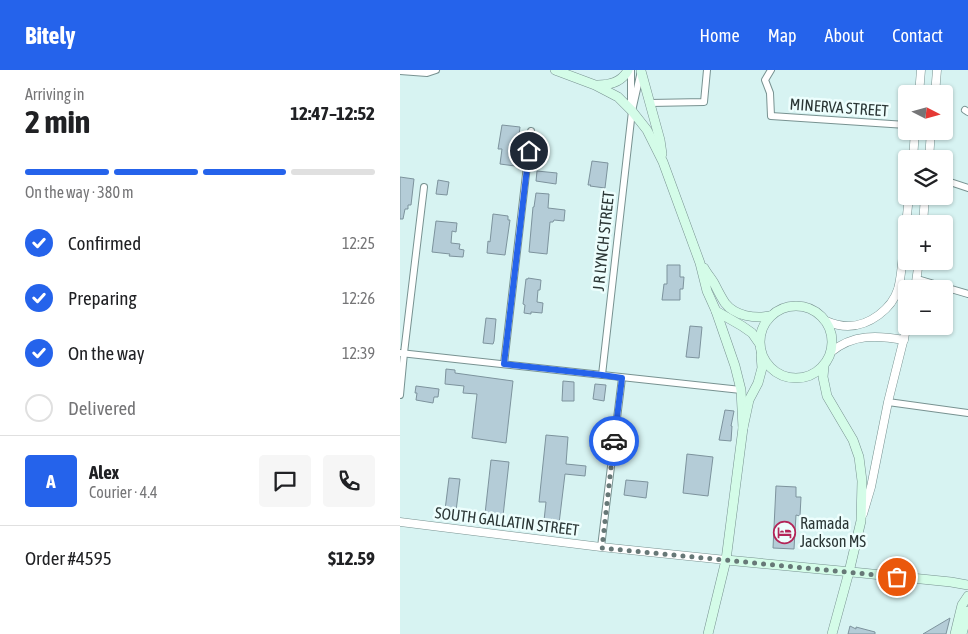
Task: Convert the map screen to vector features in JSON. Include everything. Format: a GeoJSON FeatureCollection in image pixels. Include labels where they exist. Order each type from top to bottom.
{"type":"FeatureCollection","features":[{"type":"Feature","properties":{"kind":"main road"},"geometry":{"type":"LineString","coordinates":[[555,70],[595,85],[618,97],[647,130],[662,162],[700,263],[707,291],[735,366],[740,390],[743,428]]}},
{"type":"Feature","properties":{"kind":"main road"},"geometry":{"type":"LineString","coordinates":[[595,85],[608,85],[635,70],[650,104],[660,140],[662,162]]}},
{"type":"Feature","properties":{"kind":"main road"},"geometry":{"type":"LineString","coordinates":[[700,263],[729,307],[736,312],[750,317],[761,318],[770,316]]}},
{"type":"Feature","properties":{"kind":"main road"},"geometry":{"type":"LineString","coordinates":[[708,634],[726,560],[743,428],[749,400],[758,383],[762,368],[760,335],[764,323],[770,316],[781,308],[791,306],[802,306],[813,310],[826,321],[831,332],[831,352],[824,366],[823,377],[827,396],[853,440],[859,457],[862,481],[861,520],[832,634]]}},
{"type":"Feature","properties":{"kind":"main road"},"geometry":{"type":"LineString","coordinates":[[716,311],[752,333],[759,343]]}},
{"type":"Feature","properties":{"kind":"main road"},"geometry":{"type":"LineString","coordinates":[[761,355],[774,372],[787,378],[803,378],[812,375],[824,366]]}},
{"type":"Feature","properties":{"kind":"main road","name":"SOUTH GALLATIN STREET"},"geometry":{"type":"LineString","coordinates":[[726,560],[968,585]]}},
{"type":"Feature","properties":{"kind":"main road"},"geometry":{"type":"LineString","coordinates":[[955,634],[962,605],[968,598]]}},
{"type":"Feature","properties":{"kind":"main road"},"geometry":{"type":"LineString","coordinates":[[962,634],[968,611]]}},
{"type":"Feature","properties":{"kind":"street"},"geometry":{"type":"LineString","coordinates":[[400,71],[427,73],[436,70]]}},
{"type":"Feature","properties":{"kind":"street","name":"J R LYNCH STREET"},"geometry":{"type":"LineString","coordinates":[[602,375],[635,70]]}},
{"type":"Feature","properties":{"kind":"street"},"geometry":{"type":"LineString","coordinates":[[650,104],[704,102],[707,70]]}},
{"type":"Feature","properties":{"kind":"street","name":"MINERVA STREET"},"geometry":{"type":"LineString","coordinates":[[771,70],[765,80],[770,93],[771,116],[898,124]]}},
{"type":"Feature","properties":{"kind":"street"},"geometry":{"type":"LineString","coordinates":[[920,85],[921,70]]}},
{"type":"Feature","properties":{"kind":"street"},"geometry":{"type":"LineString","coordinates":[[936,85],[937,70]]}},
{"type":"Feature","properties":{"kind":"street"},"geometry":{"type":"LineString","coordinates":[[504,364],[531,132]]}},
{"type":"Feature","properties":{"kind":"street"},"geometry":{"type":"LineString","coordinates":[[953,183],[968,188]]}},
{"type":"Feature","properties":{"kind":"street"},"geometry":{"type":"LineString","coordinates":[[400,395],[402,353],[424,188]]}},
{"type":"Feature","properties":{"kind":"street"},"geometry":{"type":"LineString","coordinates":[[826,321],[836,325],[857,325],[880,314],[889,305],[898,290],[908,205]]}},
{"type":"Feature","properties":{"kind":"street"},"geometry":{"type":"LineString","coordinates":[[918,270],[917,279],[968,294]]}},
{"type":"Feature","properties":{"kind":"street"},"geometry":{"type":"LineString","coordinates":[[861,520],[871,487],[888,402],[905,335]]}},
{"type":"Feature","properties":{"kind":"street"},"geometry":{"type":"LineString","coordinates":[[831,352],[849,341],[866,337],[904,340]]}},
{"type":"Feature","properties":{"kind":"street"},"geometry":{"type":"LineString","coordinates":[[402,353],[740,390]]}},
{"type":"Feature","properties":{"kind":"street"},"geometry":{"type":"LineString","coordinates":[[602,548],[622,378]]}},
{"type":"Feature","properties":{"kind":"street"},"geometry":{"type":"LineString","coordinates":[[888,402],[968,413]]}},
{"type":"Feature","properties":{"kind":"street","name":"SOUTH GALLATIN STREET"},"geometry":{"type":"LineString","coordinates":[[400,522],[602,548],[726,560]]}},
{"type":"Feature","properties":{"kind":"building"},"geometry":{"type":"Polygon","coordinates":[[[502,125],[520,127],[519,135],[516,135],[515,166],[500,164],[502,149],[498,149],[502,125]]]}},
{"type":"Feature","properties":{"kind":"building"},"geometry":{"type":"Polygon","coordinates":[[[592,161],[608,163],[605,188],[588,185],[592,161]]]}},
{"type":"Feature","properties":{"kind":"building"},"geometry":{"type":"Polygon","coordinates":[[[537,171],[557,173],[556,184],[536,181],[537,171]]]}},
{"type":"Feature","properties":{"kind":"building"},"geometry":{"type":"Polygon","coordinates":[[[400,177],[414,179],[411,205],[408,205],[408,209],[405,209],[403,219],[400,219],[400,177]]]}},
{"type":"Feature","properties":{"kind":"building"},"geometry":{"type":"Polygon","coordinates":[[[438,180],[449,182],[447,195],[436,194],[438,180]]]}},
{"type":"Feature","properties":{"kind":"building"},"geometry":{"type":"Polygon","coordinates":[[[536,193],[549,194],[548,208],[565,210],[564,221],[554,220],[550,222],[547,254],[529,252],[536,193]]]}},
{"type":"Feature","properties":{"kind":"building"},"geometry":{"type":"Polygon","coordinates":[[[493,214],[508,216],[508,220],[510,220],[505,255],[487,253],[493,214]]]}},
{"type":"Feature","properties":{"kind":"building"},"geometry":{"type":"Polygon","coordinates":[[[436,221],[457,223],[456,232],[452,231],[451,243],[460,244],[459,249],[464,250],[463,257],[432,252],[436,221]]]}},
{"type":"Feature","properties":{"kind":"building"},"geometry":{"type":"Polygon","coordinates":[[[667,265],[680,265],[680,277],[684,277],[683,289],[680,289],[680,300],[662,300],[664,284],[667,284],[667,265]]]}},
{"type":"Feature","properties":{"kind":"building"},"geometry":{"type":"Polygon","coordinates":[[[526,279],[541,280],[537,302],[543,303],[542,313],[524,313],[525,305],[523,304],[526,279]]]}},
{"type":"Feature","properties":{"kind":"building"},"geometry":{"type":"Polygon","coordinates":[[[486,318],[496,319],[493,344],[483,343],[486,318]]]}},
{"type":"Feature","properties":{"kind":"building"},"geometry":{"type":"Polygon","coordinates":[[[690,326],[702,327],[699,358],[686,357],[690,326]]]}},
{"type":"Feature","properties":{"kind":"building"},"geometry":{"type":"Polygon","coordinates":[[[446,369],[455,370],[455,373],[513,381],[506,443],[472,438],[477,394],[463,393],[464,386],[445,384],[446,369]]]}},
{"type":"Feature","properties":{"kind":"building"},"geometry":{"type":"Polygon","coordinates":[[[563,381],[574,382],[574,401],[562,401],[563,381]]]}},
{"type":"Feature","properties":{"kind":"building"},"geometry":{"type":"Polygon","coordinates":[[[595,384],[606,385],[604,401],[593,399],[595,384]]]}},
{"type":"Feature","properties":{"kind":"building"},"geometry":{"type":"Polygon","coordinates":[[[416,386],[439,389],[438,397],[434,397],[433,403],[416,400],[416,386]]]}},
{"type":"Feature","properties":{"kind":"building"},"geometry":{"type":"Polygon","coordinates":[[[725,410],[734,411],[731,441],[719,440],[725,410]]]}},
{"type":"Feature","properties":{"kind":"building"},"geometry":{"type":"Polygon","coordinates":[[[546,435],[568,437],[566,464],[586,466],[585,476],[565,474],[558,532],[543,530],[546,502],[539,502],[546,435]]]}},
{"type":"Feature","properties":{"kind":"building"},"geometry":{"type":"Polygon","coordinates":[[[687,454],[713,457],[708,496],[683,493],[687,454]]]}},
{"type":"Feature","properties":{"kind":"building"},"geometry":{"type":"Polygon","coordinates":[[[491,460],[509,462],[502,525],[484,523],[491,460]]]}},
{"type":"Feature","properties":{"kind":"building"},"geometry":{"type":"Polygon","coordinates":[[[449,478],[460,479],[455,519],[444,518],[449,478]]]}},
{"type":"Feature","properties":{"kind":"building"},"geometry":{"type":"Polygon","coordinates":[[[626,480],[648,482],[646,498],[624,495],[626,480]]]}},
{"type":"Feature","properties":{"kind":"building","name":"Ramada Jackson MS"},"geometry":{"type":"Polygon","coordinates":[[[776,486],[796,487],[796,497],[801,497],[800,516],[796,515],[794,549],[773,548],[776,486]]]}},
{"type":"Feature","properties":{"kind":"building"},"geometry":{"type":"Polygon","coordinates":[[[950,618],[946,634],[923,634],[950,618]]]}},
{"type":"Feature","properties":{"kind":"building"},"geometry":{"type":"Polygon","coordinates":[[[850,626],[856,629],[856,627],[875,632],[875,634],[848,634],[850,626]]]}},
{"type":"Feature","properties":{"kind":"way so far"},"geometry":{"type":"LineString","coordinates":[[614,441],[602,548],[897,577]]}},
{"type":"Feature","properties":{"kind":"place","name":"Ramada Jackson MS"},"geometry":{"type":"Point","coordinates":[784,532]}},
{"type":"Feature","properties":{"kind":"route"},"geometry":{"type":"LineString","coordinates":[[529,151],[504,364],[622,378],[614,441]]}}]}
